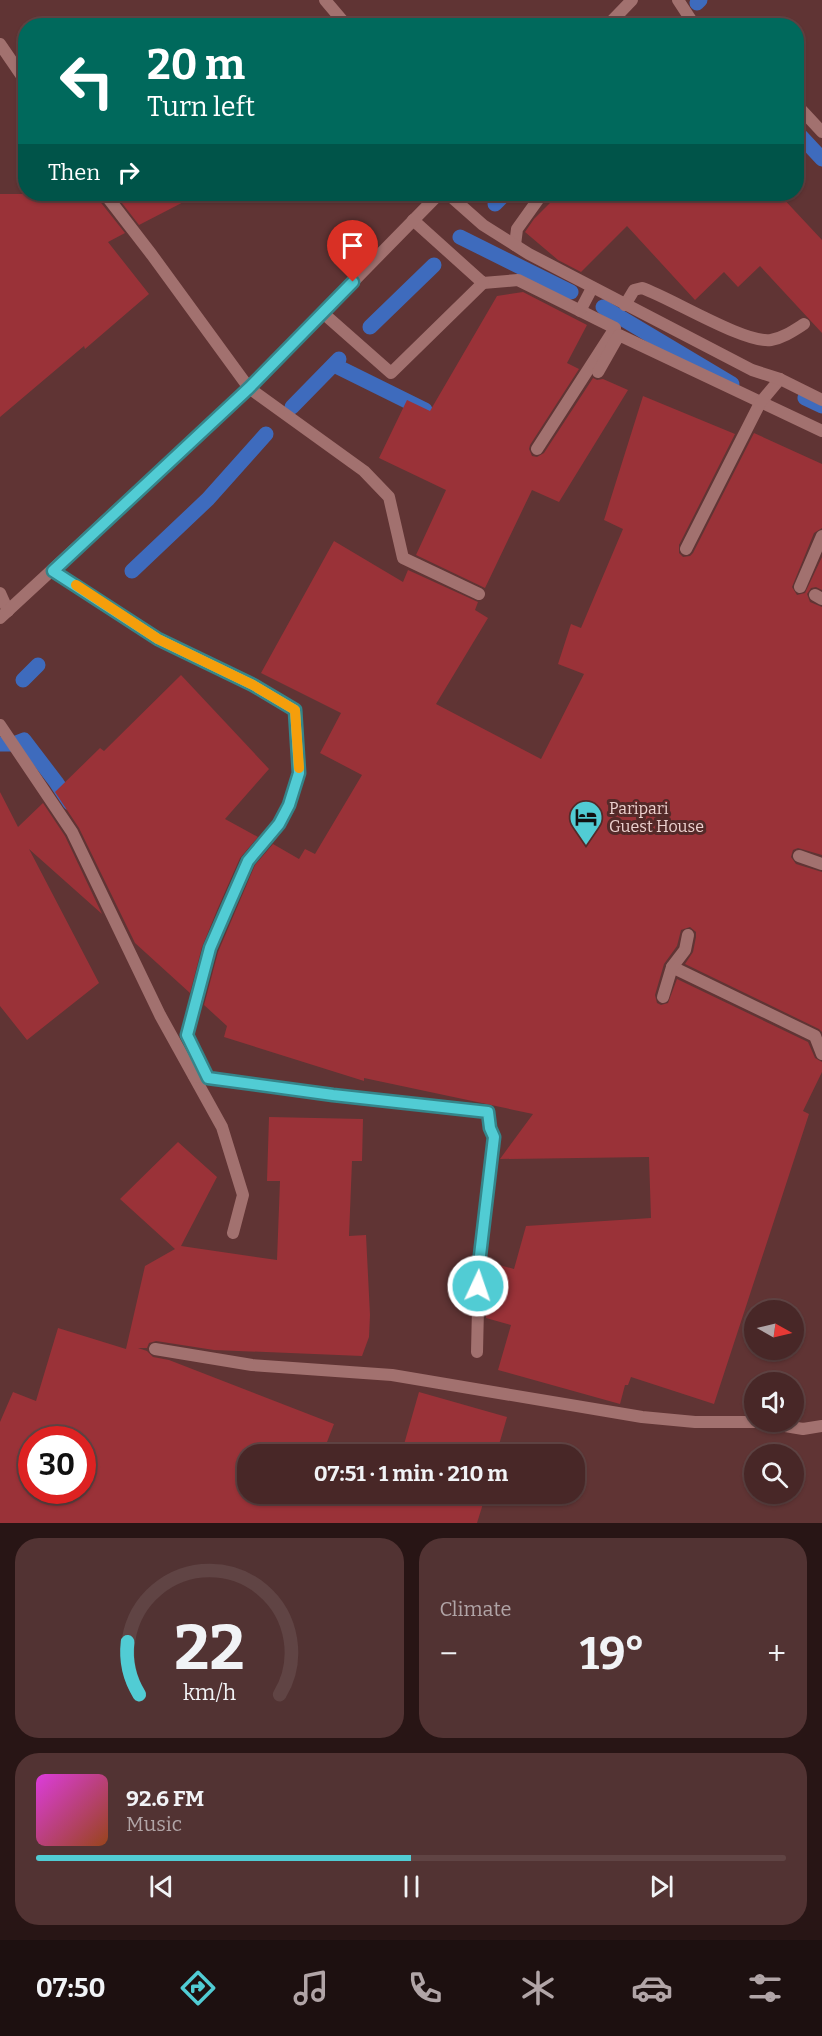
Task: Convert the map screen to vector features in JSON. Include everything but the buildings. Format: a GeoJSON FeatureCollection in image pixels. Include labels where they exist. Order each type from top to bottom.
{"type":"FeatureCollection","features":[{"type":"Feature","properties":{"kind":"street"},"geometry":{"type":"LineString","coordinates":[[325,0],[340,18]]}},
{"type":"Feature","properties":{"kind":"street"},"geometry":{"type":"LineString","coordinates":[[614,18],[632,0]]}},
{"type":"Feature","properties":{"kind":"street"},"geometry":{"type":"LineString","coordinates":[[678,0],[690,18]]}},
{"type":"Feature","properties":{"kind":"street"},"geometry":{"type":"LineString","coordinates":[[0,44],[18,70]]}},
{"type":"Feature","properties":{"kind":"street"},"geometry":{"type":"LineString","coordinates":[[804,113],[822,132]]}},
{"type":"Feature","properties":{"kind":"street"},"geometry":{"type":"LineString","coordinates":[[110,201],[249,388],[364,471],[389,497],[403,558],[479,594]]}},
{"type":"Feature","properties":{"kind":"street"},"geometry":{"type":"LineString","coordinates":[[4,614],[249,388],[432,201]]}},
{"type":"Feature","properties":{"kind":"street"},"geometry":{"type":"LineString","coordinates":[[456,201],[483,225],[529,255],[752,370],[780,379],[822,400]]}},
{"type":"Feature","properties":{"kind":"street"},"geometry":{"type":"LineString","coordinates":[[515,245],[517,229],[537,201]]}},
{"type":"Feature","properties":{"kind":"street"},"geometry":{"type":"LineString","coordinates":[[413,220],[483,283]]}},
{"type":"Feature","properties":{"kind":"street"},"geometry":{"type":"LineString","coordinates":[[323,313],[391,373],[483,283],[518,280],[615,328],[537,449]]}},
{"type":"Feature","properties":{"kind":"street"},"geometry":{"type":"LineString","coordinates":[[580,311],[592,288]]}},
{"type":"Feature","properties":{"kind":"street"},"geometry":{"type":"LineString","coordinates":[[625,305],[631,293],[642,288],[748,337],[768,341],[784,336],[804,324]]}},
{"type":"Feature","properties":{"kind":"street"},"geometry":{"type":"LineString","coordinates":[[598,372],[619,335],[822,431]]}},
{"type":"Feature","properties":{"kind":"street"},"geometry":{"type":"LineString","coordinates":[[686,549],[760,403],[780,379]]}},
{"type":"Feature","properties":{"kind":"street"},"geometry":{"type":"LineString","coordinates":[[800,587],[822,536]]}},
{"type":"Feature","properties":{"kind":"street"},"geometry":{"type":"LineString","coordinates":[[53,571],[158,639],[253,685],[295,710],[299,773],[289,805],[279,824],[248,861],[210,948],[187,1035],[208,1078]]}},
{"type":"Feature","properties":{"kind":"street"},"geometry":{"type":"LineString","coordinates":[[0,593],[4,614]]}},
{"type":"Feature","properties":{"kind":"street"},"geometry":{"type":"LineString","coordinates":[[0,725],[72,832],[160,1015],[222,1127],[243,1195],[233,1233]]}},
{"type":"Feature","properties":{"kind":"street"},"geometry":{"type":"LineString","coordinates":[[799,856],[822,864]]}},
{"type":"Feature","properties":{"kind":"street"},"geometry":{"type":"LineString","coordinates":[[663,998],[672,967],[685,950],[688,935]]}},
{"type":"Feature","properties":{"kind":"street"},"geometry":{"type":"LineString","coordinates":[[672,967],[815,1036],[822,1054]]}},
{"type":"Feature","properties":{"kind":"street"},"geometry":{"type":"LineString","coordinates":[[194,1076],[333,1095],[488,1112],[494,1137],[479,1264],[477,1352]]}},
{"type":"Feature","properties":{"kind":"street"},"geometry":{"type":"LineString","coordinates":[[155,1349],[252,1365],[392,1375],[642,1417],[695,1422],[761,1422],[803,1429],[822,1426]]}},
{"type":"Feature","properties":{"kind":"waterway"},"geometry":{"type":"LineString","coordinates":[[697,3],[700,0]]}},
{"type":"Feature","properties":{"kind":"waterway"},"geometry":{"type":"LineString","coordinates":[[804,140],[822,159]]}},
{"type":"Feature","properties":{"kind":"waterway"},"geometry":{"type":"LineString","coordinates":[[495,204],[498,201]]}},
{"type":"Feature","properties":{"kind":"waterway"},"geometry":{"type":"LineString","coordinates":[[460,237],[571,292]]}},
{"type":"Feature","properties":{"kind":"waterway"},"geometry":{"type":"LineString","coordinates":[[370,327],[434,265]]}},
{"type":"Feature","properties":{"kind":"waterway"},"geometry":{"type":"LineString","coordinates":[[603,307],[732,384]]}},
{"type":"Feature","properties":{"kind":"waterway"},"geometry":{"type":"LineString","coordinates":[[292,407],[339,359]]}},
{"type":"Feature","properties":{"kind":"waterway"},"geometry":{"type":"LineString","coordinates":[[334,365],[425,410]]}},
{"type":"Feature","properties":{"kind":"waterway"},"geometry":{"type":"LineString","coordinates":[[805,398],[822,406]]}},
{"type":"Feature","properties":{"kind":"waterway"},"geometry":{"type":"LineString","coordinates":[[132,571],[208,499],[266,434]]}},
{"type":"Feature","properties":{"kind":"waterway"},"geometry":{"type":"LineString","coordinates":[[23,680],[38,665]]}},
{"type":"Feature","properties":{"kind":"waterway"},"geometry":{"type":"LineString","coordinates":[[0,744],[14,744],[24,740],[70,803]]}},
{"type":"Feature","properties":{"kind":"slow traffic"},"geometry":{"type":"LineString","coordinates":[[76,585],[158,639],[253,685],[295,710],[299,768]]}},
{"type":"Feature","properties":{"kind":"place","name":"Paripari Guest House"},"geometry":{"type":"Point","coordinates":[586,846]}},
{"type":"Feature","properties":{"kind":"route"},"geometry":{"type":"LineString","coordinates":[[353,282],[249,388],[53,571],[158,639],[253,685],[295,710],[299,773],[289,805],[279,824],[248,861],[210,948],[187,1035],[208,1078],[333,1095],[488,1112],[494,1137],[478,1286]]}}]}
